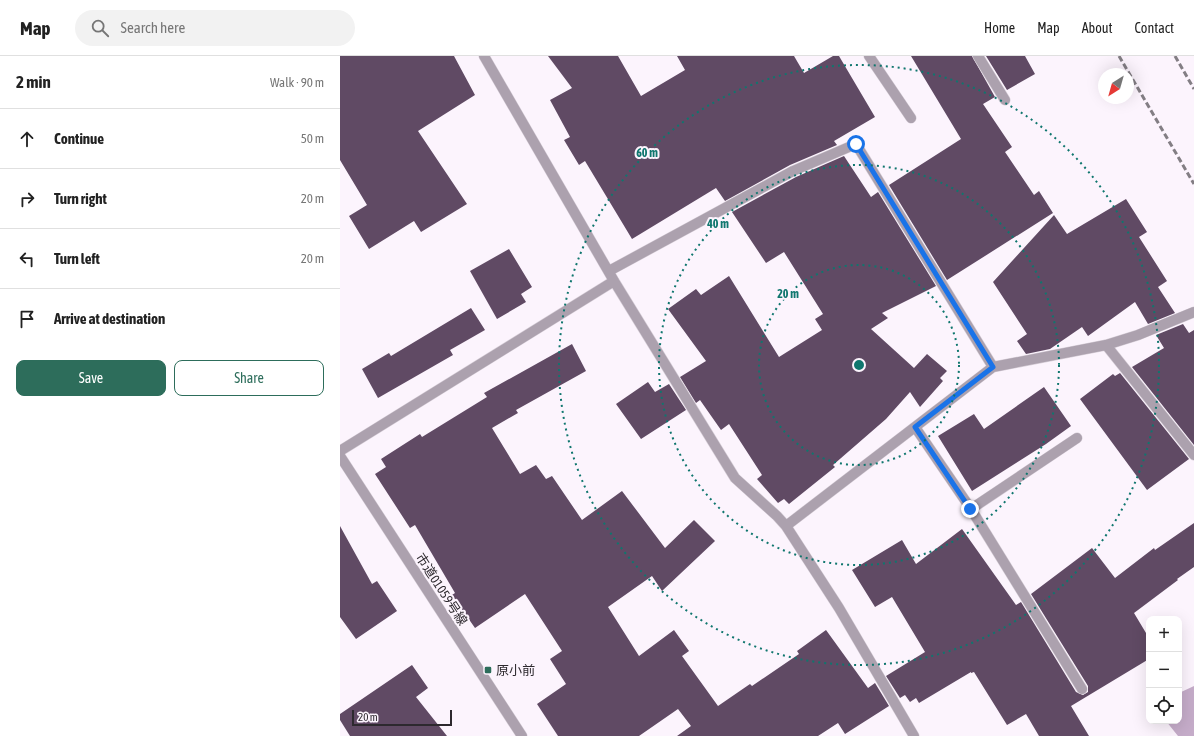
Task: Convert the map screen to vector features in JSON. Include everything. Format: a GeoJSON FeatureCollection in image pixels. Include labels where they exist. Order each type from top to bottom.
{"type":"FeatureCollection","features":[{"type":"Feature","properties":{"kind":"street"},"geometry":{"type":"LineString","coordinates":[[484,56],[614,281],[735,478],[786,526],[839,608],[914,736]]}},
{"type":"Feature","properties":{"kind":"street"},"geometry":{"type":"LineString","coordinates":[[869,56],[911,118]]}},
{"type":"Feature","properties":{"kind":"street"},"geometry":{"type":"LineString","coordinates":[[978,56],[1005,100]]}},
{"type":"Feature","properties":{"kind":"street"},"geometry":{"type":"LineString","coordinates":[[609,271],[793,171],[856,144],[993,367]]}},
{"type":"Feature","properties":{"kind":"street"},"geometry":{"type":"LineString","coordinates":[[340,451],[614,281]]}},
{"type":"Feature","properties":{"kind":"street"},"geometry":{"type":"LineString","coordinates":[[786,526],[993,367],[1106,345],[1138,335],[1194,312]]}},
{"type":"Feature","properties":{"kind":"street"},"geometry":{"type":"LineString","coordinates":[[1106,345],[1194,455]]}},
{"type":"Feature","properties":{"kind":"street"},"geometry":{"type":"LineString","coordinates":[[915,427],[970,509],[1082,689]]}},
{"type":"Feature","properties":{"kind":"street"},"geometry":{"type":"LineString","coordinates":[[970,509],[1077,438]]}},
{"type":"Feature","properties":{"kind":"street","name":"市道01059号線"},"geometry":{"type":"LineString","coordinates":[[340,456],[522,736]]}},
{"type":"Feature","properties":{"kind":"shaded area"},"geometry":{"type":"Polygon","coordinates":[[[1194,686],[1194,736],[1178,736],[1168,724],[1182,724],[1182,692],[1194,686]]]}},
{"type":"Feature","properties":{"kind":"building"},"geometry":{"type":"Polygon","coordinates":[[[340,56],[454,56],[475,95],[418,131],[467,204],[421,232],[414,221],[369,249],[349,216],[367,205],[340,160],[340,56]]]}},
{"type":"Feature","properties":{"kind":"building"},"geometry":{"type":"Polygon","coordinates":[[[548,56],[618,56],[641,96],[685,70],[677,56],[794,56],[804,73],[833,56],[839,56],[875,117],[834,141],[837,145],[790,165],[725,201],[716,188],[632,239],[585,161],[579,165],[564,140],[570,137],[550,100],[572,88],[548,56]]]}},
{"type":"Feature","properties":{"kind":"building"},"geometry":{"type":"Polygon","coordinates":[[[911,56],[972,56],[995,97],[983,104],[1012,147],[1005,152],[1034,195],[1039,191],[1053,213],[947,280],[889,185],[961,139],[911,56]]]}},
{"type":"Feature","properties":{"kind":"building"},"geometry":{"type":"Polygon","coordinates":[[[986,56],[1025,56],[1035,74],[1007,90],[986,56]]]}},
{"type":"Feature","properties":{"kind":"building"},"geometry":{"type":"Polygon","coordinates":[[[844,156],[871,197],[878,192],[936,286],[882,313],[888,318],[871,329],[914,368],[927,354],[947,371],[940,378],[943,381],[920,407],[910,392],[886,419],[833,465],[835,467],[789,504],[784,499],[778,503],[757,479],[762,475],[729,424],[721,430],[700,400],[696,403],[680,377],[706,361],[668,309],[696,289],[701,295],[729,276],[779,357],[822,330],[815,319],[823,314],[784,252],[766,263],[732,212],[796,177],[844,156]]]}},
{"type":"Feature","properties":{"kind":"building"},"geometry":{"type":"Polygon","coordinates":[[[1126,199],[1147,232],[1139,237],[1167,281],[1158,287],[1175,313],[1148,324],[1135,302],[1088,336],[1082,327],[1050,349],[1026,354],[1017,341],[1027,334],[993,282],[1054,215],[1067,234],[1126,199]]]}},
{"type":"Feature","properties":{"kind":"building"},"geometry":{"type":"Polygon","coordinates":[[[509,249],[532,287],[521,294],[526,302],[497,319],[470,271],[509,249]]]}},
{"type":"Feature","properties":{"kind":"building"},"geometry":{"type":"Polygon","coordinates":[[[471,308],[485,330],[450,350],[453,355],[378,398],[362,369],[389,353],[391,356],[471,308]]]}},
{"type":"Feature","properties":{"kind":"building"},"geometry":{"type":"Polygon","coordinates":[[[1183,324],[1189,333],[1194,330],[1194,445],[1132,367],[1164,348],[1156,335],[1183,324]]]}},
{"type":"Feature","properties":{"kind":"building"},"geometry":{"type":"Polygon","coordinates":[[[572,344],[586,371],[516,410],[518,413],[492,428],[520,474],[536,465],[546,479],[552,476],[582,520],[622,491],[665,548],[694,520],[715,541],[662,591],[652,576],[608,607],[639,656],[674,630],[689,651],[682,656],[718,706],[750,684],[752,686],[799,654],[797,651],[826,630],[868,688],[875,683],[889,706],[845,734],[838,723],[818,736],[677,736],[691,726],[678,709],[639,736],[558,736],[537,704],[566,684],[550,659],[562,651],[525,594],[475,628],[452,595],[455,593],[415,525],[410,528],[375,474],[386,467],[381,459],[420,434],[422,437],[487,397],[484,393],[572,344]]]}},
{"type":"Feature","properties":{"kind":"building"},"geometry":{"type":"Polygon","coordinates":[[[1120,373],[1189,459],[1147,490],[1080,399],[1113,374],[1115,376],[1120,373]]]}},
{"type":"Feature","properties":{"kind":"building"},"geometry":{"type":"Polygon","coordinates":[[[648,382],[655,392],[669,384],[686,410],[641,439],[616,404],[648,382]]]}},
{"type":"Feature","properties":{"kind":"building"},"geometry":{"type":"Polygon","coordinates":[[[1044,387],[1071,426],[1046,444],[972,491],[938,436],[974,414],[984,429],[1044,387]]]}},
{"type":"Feature","properties":{"kind":"building"},"geometry":{"type":"Polygon","coordinates":[[[1194,523],[1194,567],[1134,613],[1146,633],[1146,661],[1071,706],[1089,736],[1039,736],[1026,714],[1007,725],[974,672],[971,672],[919,703],[916,698],[910,702],[905,695],[900,698],[886,676],[925,652],[892,597],[875,607],[852,570],[902,540],[916,564],[962,529],[1016,605],[1021,602],[1076,692],[1083,695],[1088,692],[1088,686],[1031,594],[1092,548],[1115,578],[1154,548],[1155,550],[1194,523]]]}},
{"type":"Feature","properties":{"kind":"building"},"geometry":{"type":"Polygon","coordinates":[[[340,526],[372,584],[377,581],[397,611],[356,639],[340,617],[340,526]]]}},
{"type":"Feature","properties":{"kind":"building"},"geometry":{"type":"Polygon","coordinates":[[[412,665],[428,688],[416,697],[447,736],[350,736],[340,720],[340,714],[412,665]]]}},
{"type":"Feature","properties":{"kind":"railway"},"geometry":{"type":"LineString","coordinates":[[1119,56],[1194,184]]}},
{"type":"Feature","properties":{"kind":"railway"},"geometry":{"type":"LineString","coordinates":[[1175,56],[1194,89]]}},
{"type":"Feature","properties":{"kind":"place","name":"原小前"},"geometry":{"type":"Point","coordinates":[488,670]}},
{"type":"Feature","properties":{"kind":"route"},"geometry":{"type":"LineString","coordinates":[[856,144],[993,367],[915,427],[970,509]]}}]}
